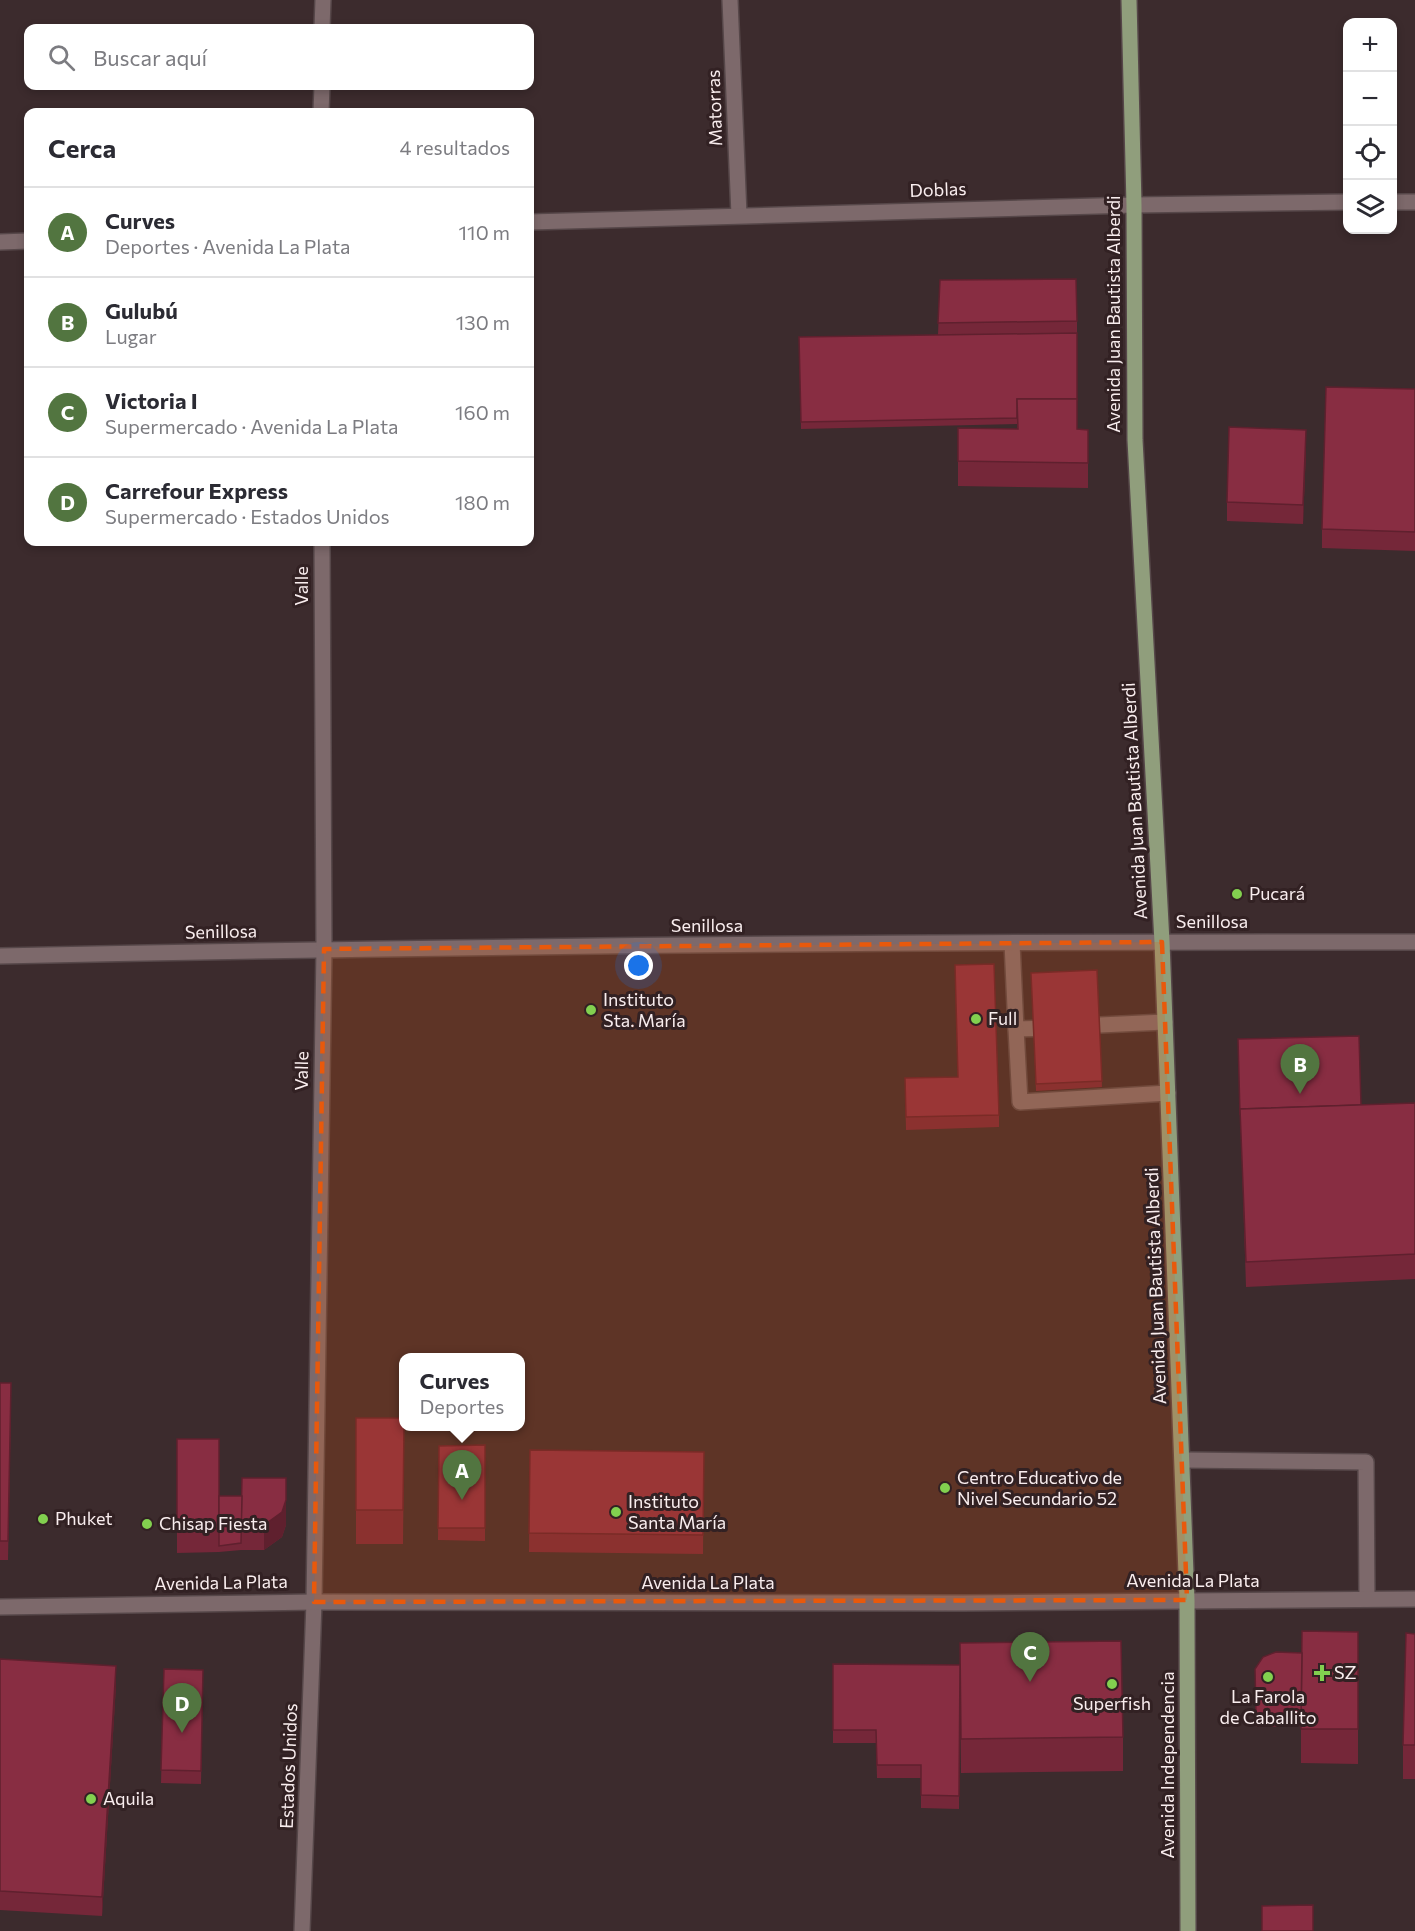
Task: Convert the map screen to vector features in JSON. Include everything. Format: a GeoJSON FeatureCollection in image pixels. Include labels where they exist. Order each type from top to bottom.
{"type":"FeatureCollection","features":[{"type":"Feature","properties":{"kind":"main road","name":"Avenida Juan Bautista Alberdi"},"geometry":{"type":"LineString","coordinates":[[1129,0],[1134,204],[1134,440],[1162,942],[1187,1600]]}},
{"type":"Feature","properties":{"kind":"main road","name":"Avenida Independencia"},"geometry":{"type":"LineString","coordinates":[[1187,1600],[1188,1931]]}},
{"type":"Feature","properties":{"kind":"street"},"geometry":{"type":"LineString","coordinates":[[322,24],[323,0]]}},
{"type":"Feature","properties":{"kind":"street","name":"Matorras"},"geometry":{"type":"LineString","coordinates":[[730,0],[739,215]]}},
{"type":"Feature","properties":{"kind":"street"},"geometry":{"type":"LineString","coordinates":[[321,108],[322,90]]}},
{"type":"Feature","properties":{"kind":"street","name":"Doblas"},"geometry":{"type":"LineString","coordinates":[[534,222],[1134,204],[1343,202]]}},
{"type":"Feature","properties":{"kind":"street"},"geometry":{"type":"LineString","coordinates":[[1397,202],[1415,202]]}},
{"type":"Feature","properties":{"kind":"street"},"geometry":{"type":"LineString","coordinates":[[0,242],[24,241]]}},
{"type":"Feature","properties":{"kind":"street","name":"Valle"},"geometry":{"type":"LineString","coordinates":[[314,1602],[324,949],[322,546]]}},
{"type":"Feature","properties":{"kind":"street","name":"Senillosa"},"geometry":{"type":"LineString","coordinates":[[0,956],[324,949],[1415,942]]}},
{"type":"Feature","properties":{"kind":"street"},"geometry":{"type":"LineString","coordinates":[[1012,943],[1020,1102],[1168,1093]]}},
{"type":"Feature","properties":{"kind":"street"},"geometry":{"type":"LineString","coordinates":[[1016,1029],[1165,1022]]}},
{"type":"Feature","properties":{"kind":"street"},"geometry":{"type":"LineString","coordinates":[[1183,1460],[1366,1462],[1367,1599]]}},
{"type":"Feature","properties":{"kind":"street","name":"Avenida La Plata"},"geometry":{"type":"LineString","coordinates":[[0,1607],[314,1602],[974,1603],[1415,1599]]}},
{"type":"Feature","properties":{"kind":"street","name":"Estados Unidos"},"geometry":{"type":"LineString","coordinates":[[302,1931],[314,1602]]}},
{"type":"Feature","properties":{"kind":"highlighted area"},"geometry":{"type":"Polygon","coordinates":[[[1162,942],[1187,1600],[314,1602],[324,949],[1162,942]]]}},
{"type":"Feature","properties":{"kind":"building"},"geometry":{"type":"Polygon","coordinates":[[[1076,279],[1077,321],[938,323],[940,280],[1076,279]]]}},
{"type":"Feature","properties":{"kind":"building"},"geometry":{"type":"Polygon","coordinates":[[[1077,333],[1077,399],[1017,399],[1017,418],[801,422],[799,337],[1077,333]]]}},
{"type":"Feature","properties":{"kind":"building"},"geometry":{"type":"Polygon","coordinates":[[[1326,387],[1415,389],[1415,532],[1322,529],[1326,387]]]}},
{"type":"Feature","properties":{"kind":"building"},"geometry":{"type":"Polygon","coordinates":[[[1017,399],[1077,399],[1077,429],[1088,430],[1088,463],[958,461],[958,428],[1018,429],[1017,399]]]}},
{"type":"Feature","properties":{"kind":"building"},"geometry":{"type":"Polygon","coordinates":[[[1229,427],[1306,430],[1303,505],[1227,502],[1229,427]]]}},
{"type":"Feature","properties":{"kind":"building"},"geometry":{"type":"Polygon","coordinates":[[[994,964],[999,1115],[906,1117],[905,1078],[958,1077],[955,965],[994,964]]]}},
{"type":"Feature","properties":{"kind":"building"},"geometry":{"type":"Polygon","coordinates":[[[1097,970],[1102,1081],[1036,1084],[1031,973],[1097,970]]]}},
{"type":"Feature","properties":{"kind":"building"},"geometry":{"type":"Polygon","coordinates":[[[1359,1036],[1361,1105],[1240,1109],[1240,1115],[1238,1039],[1359,1036]]]}},
{"type":"Feature","properties":{"kind":"building"},"geometry":{"type":"Polygon","coordinates":[[[1415,1103],[1415,1254],[1246,1262],[1240,1109],[1415,1103]]]}},
{"type":"Feature","properties":{"kind":"building"},"geometry":{"type":"Polygon","coordinates":[[[0,1383],[11,1383],[8,1541],[0,1541],[0,1383]]]}},
{"type":"Feature","properties":{"kind":"building"},"geometry":{"type":"Polygon","coordinates":[[[356,1418],[399,1418],[399,1431],[404,1431],[403,1510],[356,1510],[356,1418]]]}},
{"type":"Feature","properties":{"kind":"building"},"geometry":{"type":"Polygon","coordinates":[[[177,1439],[219,1439],[219,1528],[177,1528],[177,1439]]]}},
{"type":"Feature","properties":{"kind":"building"},"geometry":{"type":"Polygon","coordinates":[[[485,1445],[485,1528],[438,1528],[439,1446],[485,1445]]]}},
{"type":"Feature","properties":{"kind":"building","name":"Instituto Santa María"},"geometry":{"type":"Polygon","coordinates":[[[530,1450],[704,1452],[703,1535],[529,1533],[530,1450]]]}},
{"type":"Feature","properties":{"kind":"building"},"geometry":{"type":"Polygon","coordinates":[[[242,1478],[286,1478],[286,1500],[282,1512],[264,1525],[241,1525],[242,1478]]]}},
{"type":"Feature","properties":{"kind":"building"},"geometry":{"type":"Polygon","coordinates":[[[219,1496],[242,1496],[241,1543],[219,1546],[219,1496]]]}},
{"type":"Feature","properties":{"kind":"building"},"geometry":{"type":"Polygon","coordinates":[[[1302,1631],[1358,1632],[1358,1729],[1301,1729],[1302,1631]]]}},
{"type":"Feature","properties":{"kind":"building"},"geometry":{"type":"Polygon","coordinates":[[[1406,1633],[1415,1634],[1415,1745],[1403,1745],[1406,1633]]]}},
{"type":"Feature","properties":{"kind":"building"},"geometry":{"type":"Polygon","coordinates":[[[1121,1641],[1123,1737],[961,1739],[960,1643],[1121,1641]]]}},
{"type":"Feature","properties":{"kind":"building"},"geometry":{"type":"Polygon","coordinates":[[[1276,1652],[1302,1653],[1301,1714],[1256,1714],[1255,1669],[1263,1657],[1276,1652]]]}},
{"type":"Feature","properties":{"kind":"building"},"geometry":{"type":"Polygon","coordinates":[[[0,1659],[116,1666],[102,1897],[0,1891],[0,1659]]]}},
{"type":"Feature","properties":{"kind":"building"},"geometry":{"type":"Polygon","coordinates":[[[833,1664],[960,1665],[959,1796],[921,1795],[921,1765],[877,1765],[876,1730],[833,1730],[833,1664]]]}},
{"type":"Feature","properties":{"kind":"building"},"geometry":{"type":"Polygon","coordinates":[[[164,1669],[203,1670],[201,1771],[161,1770],[164,1669]]]}},
{"type":"Feature","properties":{"kind":"building"},"geometry":{"type":"Polygon","coordinates":[[[1313,1905],[1313,1931],[1262,1931],[1262,1906],[1313,1905]]]}},
{"type":"Feature","properties":{"kind":"place","name":"Pucará"},"geometry":{"type":"Point","coordinates":[1237,894]}},
{"type":"Feature","properties":{"kind":"place","name":"Instituto Sta. María"},"geometry":{"type":"Point","coordinates":[591,1010]}},
{"type":"Feature","properties":{"kind":"place","name":"Full"},"geometry":{"type":"Point","coordinates":[976,1019]}},
{"type":"Feature","properties":{"kind":"place","name":"Gulubú"},"geometry":{"type":"Point","coordinates":[1300,1094]}},
{"type":"Feature","properties":{"kind":"place","name":"Centro Educativo de Nivel Secundario 52"},"geometry":{"type":"Point","coordinates":[945,1488]}},
{"type":"Feature","properties":{"kind":"place","name":"Curves"},"geometry":{"type":"Point","coordinates":[462,1500]}},
{"type":"Feature","properties":{"kind":"place","name":"Instituto Santa María"},"geometry":{"type":"Point","coordinates":[616,1512]}},
{"type":"Feature","properties":{"kind":"place","name":"Phuket"},"geometry":{"type":"Point","coordinates":[43,1519]}},
{"type":"Feature","properties":{"kind":"place","name":"Chisap Fiesta"},"geometry":{"type":"Point","coordinates":[147,1524]}},
{"type":"Feature","properties":{"kind":"place","name":"SZ"},"geometry":{"type":"Point","coordinates":[1322,1673]}},
{"type":"Feature","properties":{"kind":"place","name":"La Farola de Caballito"},"geometry":{"type":"Point","coordinates":[1268,1677]}},
{"type":"Feature","properties":{"kind":"place","name":"Victoria I"},"geometry":{"type":"Point","coordinates":[1030,1682]}},
{"type":"Feature","properties":{"kind":"place","name":"Superfish"},"geometry":{"type":"Point","coordinates":[1112,1684]}},
{"type":"Feature","properties":{"kind":"place","name":"Carrefour Express"},"geometry":{"type":"Point","coordinates":[182,1733]}},
{"type":"Feature","properties":{"kind":"place","name":"Aquila"},"geometry":{"type":"Point","coordinates":[91,1799]}}]}
